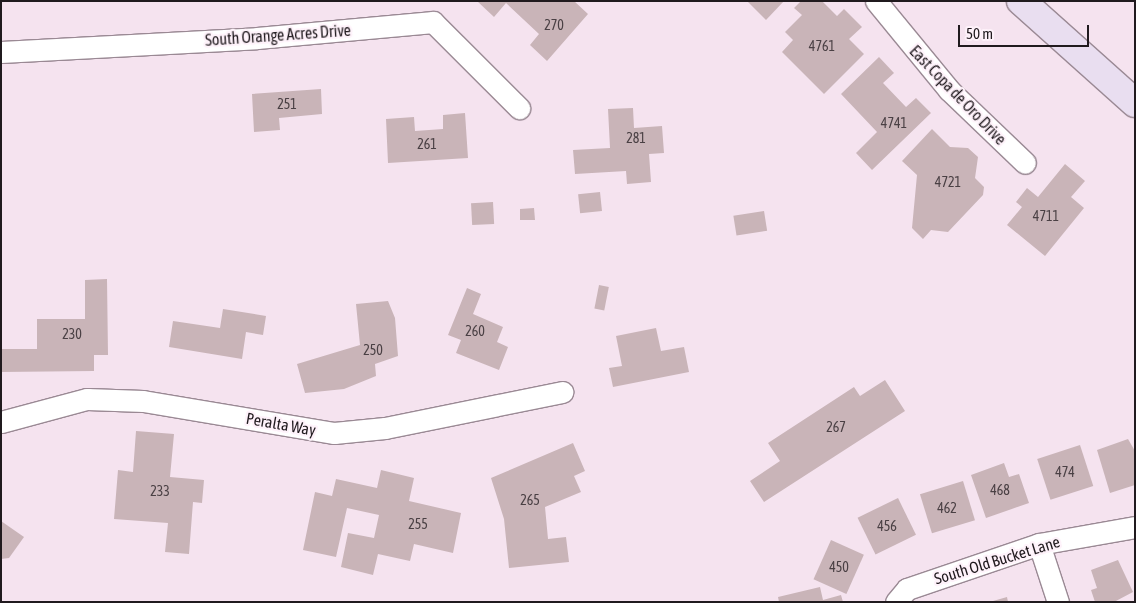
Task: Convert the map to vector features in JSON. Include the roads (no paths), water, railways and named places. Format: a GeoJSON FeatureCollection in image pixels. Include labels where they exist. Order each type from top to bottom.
{"type":"FeatureCollection","features":[{"type":"Feature","properties":{"kind":"main road"},"geometry":{"type":"LineString","coordinates":[[1021,1],[1135,103]]}},
{"type":"Feature","properties":{"kind":"street","name":"East Copa de Oro Drive"},"geometry":{"type":"LineString","coordinates":[[876,1],[949,90],[1025,163]]}},
{"type":"Feature","properties":{"kind":"street","name":"South Orange Acres Drive"},"geometry":{"type":"LineString","coordinates":[[1,52],[257,38],[433,22],[519,108]]}},
{"type":"Feature","properties":{"kind":"street","name":"Peralta Way"},"geometry":{"type":"LineString","coordinates":[[1,422],[87,399],[134,400],[334,433],[385,428],[562,392]]}},
{"type":"Feature","properties":{"kind":"street","name":"South Old Bucket Lane"},"geometry":{"type":"LineString","coordinates":[[896,602],[907,589],[1039,544],[1135,527]]}},
{"type":"Feature","properties":{"kind":"street"},"geometry":{"type":"LineString","coordinates":[[1039,544],[1058,602]]}}]}
